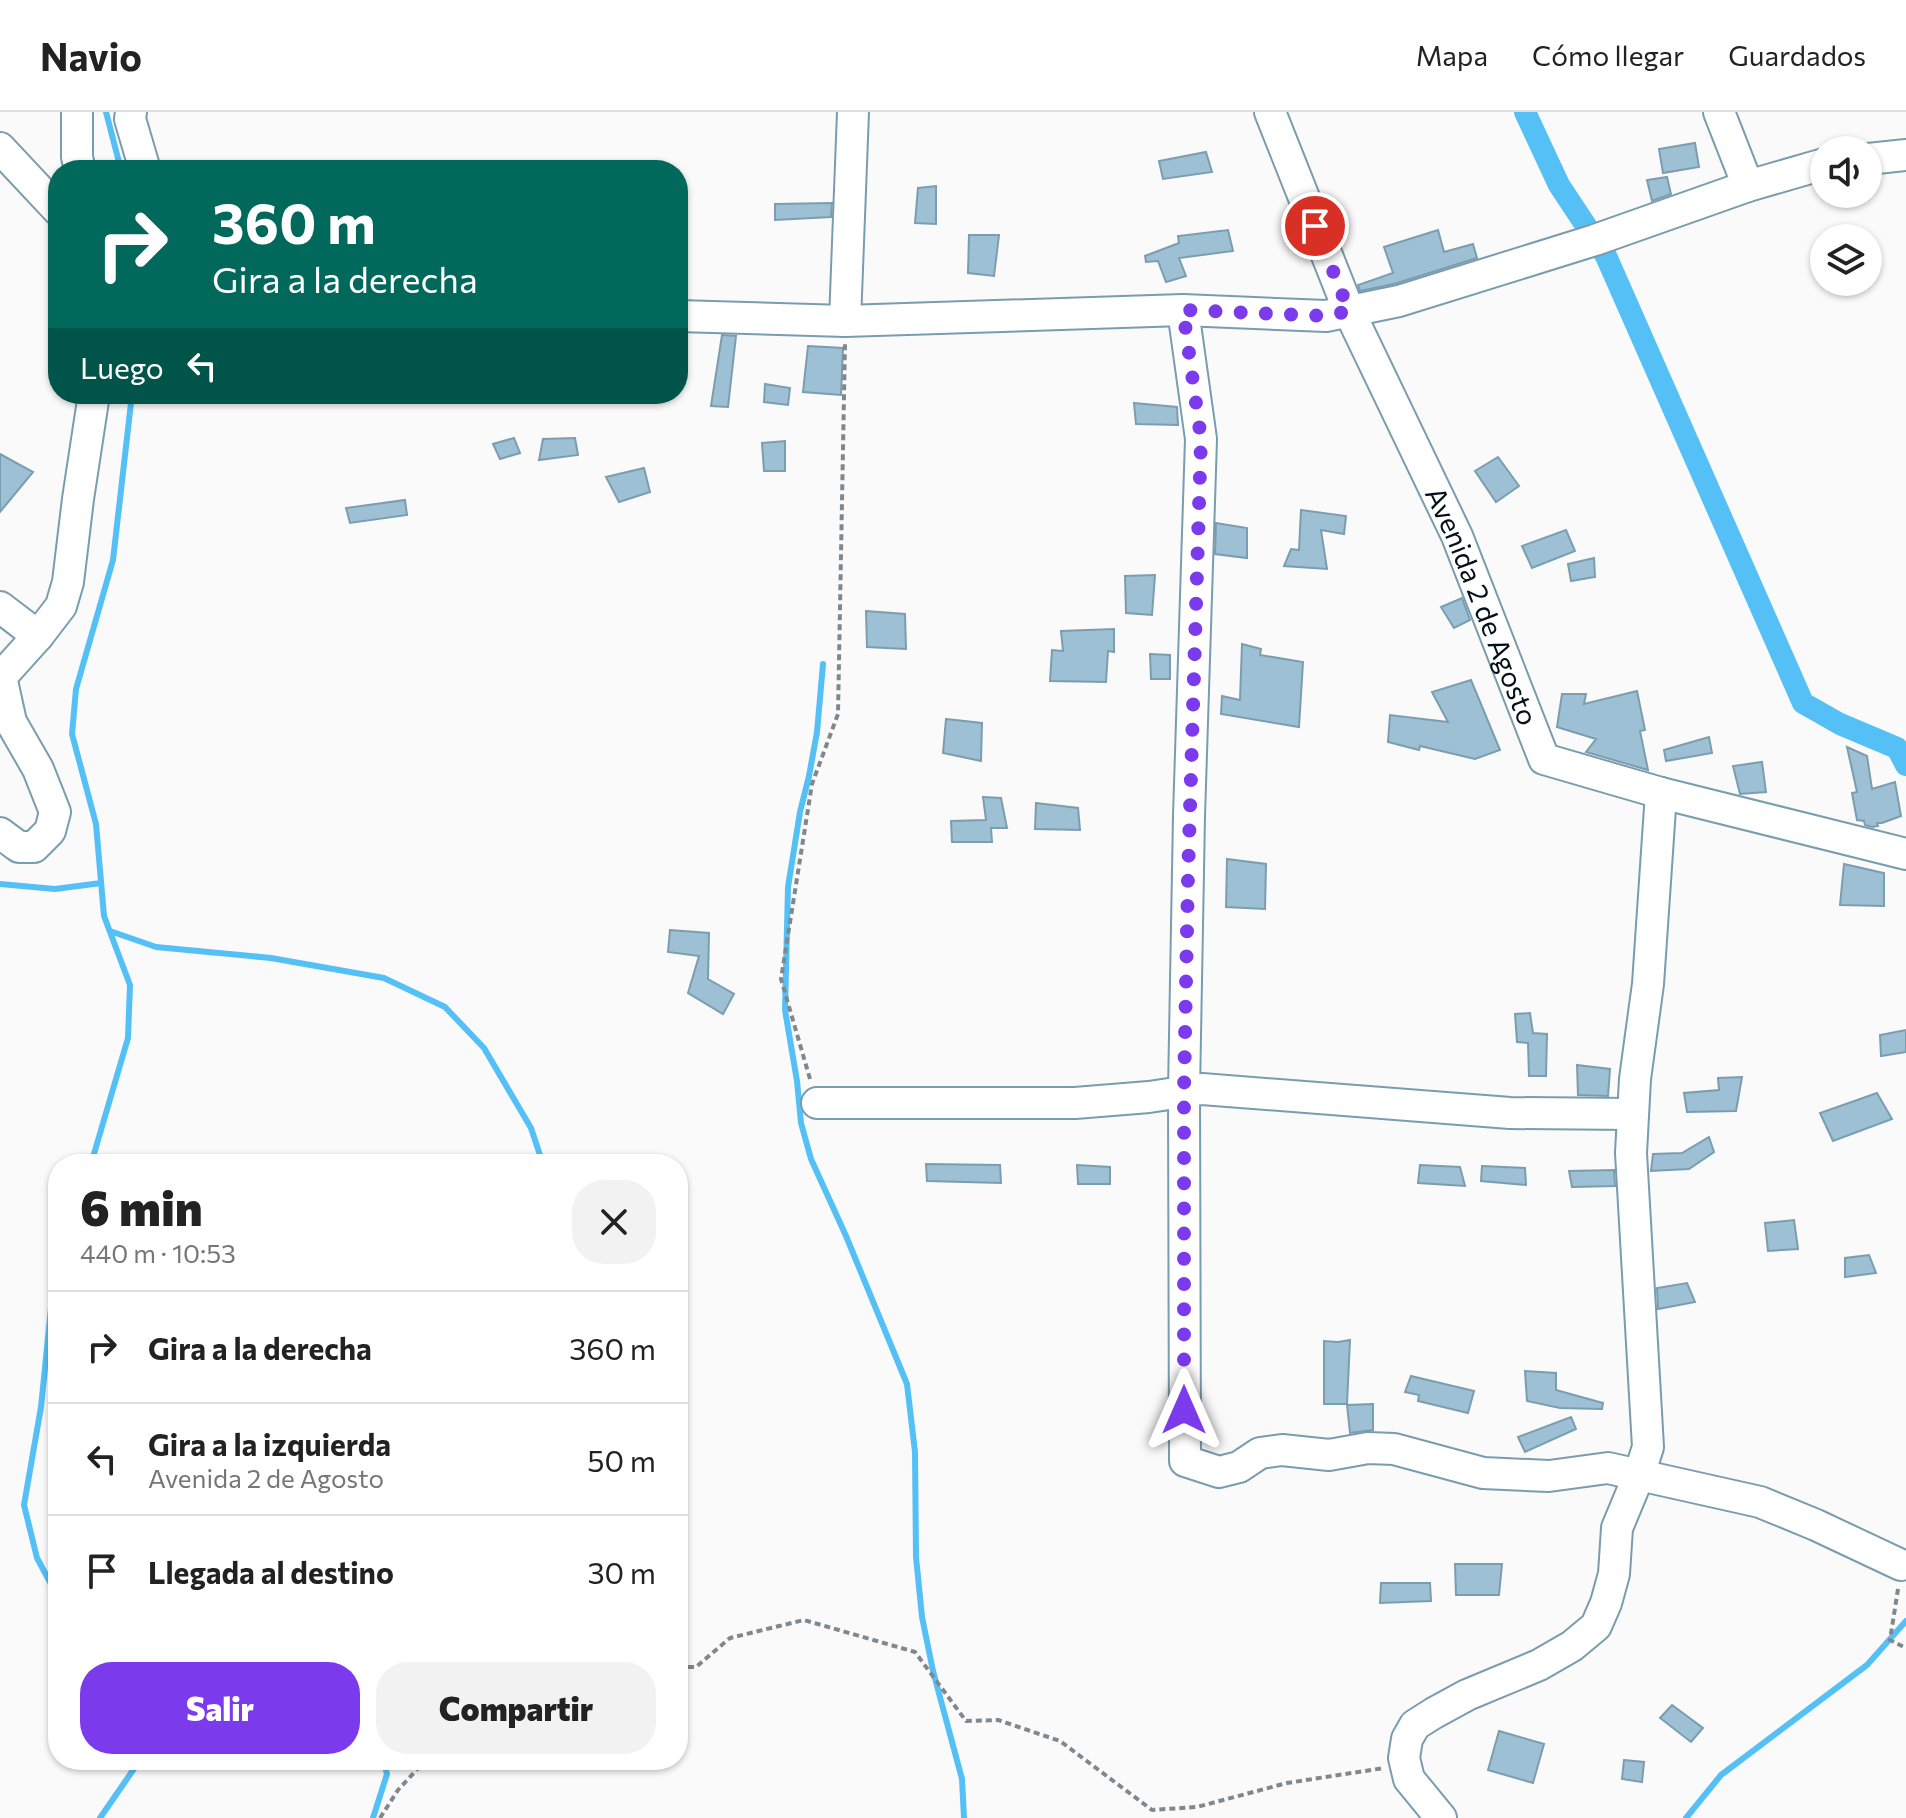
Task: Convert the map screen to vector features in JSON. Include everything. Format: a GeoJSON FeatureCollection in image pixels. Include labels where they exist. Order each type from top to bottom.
{"type":"FeatureCollection","features":[{"type":"Feature","properties":{"kind":"street"},"geometry":{"type":"LineString","coordinates":[[77,112],[78,160]]}},
{"type":"Feature","properties":{"kind":"street"},"geometry":{"type":"LineString","coordinates":[[131,112],[130,119],[142,160]]}},
{"type":"Feature","properties":{"kind":"street"},"geometry":{"type":"LineString","coordinates":[[845,321],[853,112]]}},
{"type":"Feature","properties":{"kind":"street","name":"Avenida 2 de Agosto"},"geometry":{"type":"LineString","coordinates":[[1270,112],[1349,311],[1457,536],[1544,759],[1661,793],[1906,854]]}},
{"type":"Feature","properties":{"kind":"street"},"geometry":{"type":"LineString","coordinates":[[1719,112],[1748,186]]}},
{"type":"Feature","properties":{"kind":"street"},"geometry":{"type":"LineString","coordinates":[[1882,158],[1906,155]]}},
{"type":"Feature","properties":{"kind":"street"},"geometry":{"type":"LineString","coordinates":[[3,161],[48,201]]}},
{"type":"Feature","properties":{"kind":"street"},"geometry":{"type":"LineString","coordinates":[[688,316],[845,321],[1183,310],[1326,316],[1399,301],[1810,168]]}},
{"type":"Feature","properties":{"kind":"street"},"geometry":{"type":"LineString","coordinates":[[1183,310],[1201,439],[1184,1091],[1185,1461],[1219,1472],[1239,1467],[1260,1453],[1282,1450],[1329,1455],[1368,1448],[1394,1449],[1483,1473],[1549,1476],[1608,1468],[1760,1502],[1901,1565]]}},
{"type":"Feature","properties":{"kind":"street"},"geometry":{"type":"LineString","coordinates":[[0,833],[19,847],[34,847],[50,831],[55,812],[38,769],[11,722],[1,674],[38,636],[61,606],[68,582],[92,404]]}},
{"type":"Feature","properties":{"kind":"street"},"geometry":{"type":"LineString","coordinates":[[0,607],[38,636]]}},
{"type":"Feature","properties":{"kind":"street"},"geometry":{"type":"LineString","coordinates":[[1441,1818],[1409,1779],[1404,1758],[1407,1739],[1415,1725],[1434,1713],[1467,1695],[1539,1665],[1572,1646],[1596,1626],[1614,1574],[1617,1528],[1648,1447],[1631,1153],[1635,1079],[1648,984],[1661,793]]}},
{"type":"Feature","properties":{"kind":"street"},"geometry":{"type":"LineString","coordinates":[[817,1103],[1075,1103],[1202,1089],[1510,1113],[1633,1114]]}},
{"type":"Feature","properties":{"kind":"path"},"geometry":{"type":"LineString","coordinates":[[817,1103],[781,979],[812,784],[838,714],[845,321]]}},
{"type":"Feature","properties":{"kind":"path"},"geometry":{"type":"LineString","coordinates":[[1901,1565],[1890,1640],[1906,1648]]}},
{"type":"Feature","properties":{"kind":"path"},"geometry":{"type":"LineString","coordinates":[[688,1667],[696,1667],[730,1638],[804,1620],[915,1652],[966,1721],[998,1720],[1060,1741],[1152,1810],[1197,1807],[1287,1783],[1387,1768],[1404,1758]]}},
{"type":"Feature","properties":{"kind":"path"},"geometry":{"type":"LineString","coordinates":[[380,1818],[398,1790],[416,1770]]}},
{"type":"Feature","properties":{"kind":"building"},"geometry":{"type":"Polygon","coordinates":[[[1695,143],[1699,167],[1663,173],[1659,149],[1695,143]]]}},
{"type":"Feature","properties":{"kind":"building"},"geometry":{"type":"Polygon","coordinates":[[[1206,152],[1212,172],[1163,179],[1159,161],[1206,152]]]}},
{"type":"Feature","properties":{"kind":"building"},"geometry":{"type":"Polygon","coordinates":[[[1667,177],[1671,194],[1652,201],[1647,180],[1667,177]]]}},
{"type":"Feature","properties":{"kind":"building"},"geometry":{"type":"Polygon","coordinates":[[[936,186],[936,224],[915,223],[918,188],[936,186]]]}},
{"type":"Feature","properties":{"kind":"building"},"geometry":{"type":"Polygon","coordinates":[[[832,203],[831,217],[775,220],[775,204],[832,203]]]}},
{"type":"Feature","properties":{"kind":"building"},"geometry":{"type":"Polygon","coordinates":[[[1228,230],[1233,251],[1179,258],[1186,276],[1166,282],[1158,261],[1146,262],[1145,256],[1179,243],[1178,236],[1228,230]]]}},
{"type":"Feature","properties":{"kind":"building"},"geometry":{"type":"Polygon","coordinates":[[[1438,230],[1444,252],[1473,244],[1477,258],[1394,284],[1360,291],[1358,285],[1393,273],[1384,247],[1438,230]]]}},
{"type":"Feature","properties":{"kind":"building"},"geometry":{"type":"Polygon","coordinates":[[[969,235],[999,235],[994,276],[968,273],[969,235]]]}},
{"type":"Feature","properties":{"kind":"building"},"geometry":{"type":"Polygon","coordinates":[[[722,335],[736,336],[728,407],[711,406],[722,335]]]}},
{"type":"Feature","properties":{"kind":"building"},"geometry":{"type":"Polygon","coordinates":[[[808,346],[843,348],[841,395],[803,392],[808,346]]]}},
{"type":"Feature","properties":{"kind":"building"},"geometry":{"type":"Polygon","coordinates":[[[765,384],[790,388],[788,405],[764,402],[765,384]]]}},
{"type":"Feature","properties":{"kind":"building"},"geometry":{"type":"Polygon","coordinates":[[[1134,403],[1177,407],[1178,425],[1136,424],[1134,403]]]}},
{"type":"Feature","properties":{"kind":"building"},"geometry":{"type":"Polygon","coordinates":[[[514,438],[520,453],[500,459],[493,444],[514,438]]]}},
{"type":"Feature","properties":{"kind":"building"},"geometry":{"type":"Polygon","coordinates":[[[575,438],[578,455],[539,460],[543,439],[575,438]]]}},
{"type":"Feature","properties":{"kind":"building"},"geometry":{"type":"Polygon","coordinates":[[[785,441],[785,471],[764,471],[762,443],[785,441]]]}},
{"type":"Feature","properties":{"kind":"building"},"geometry":{"type":"Polygon","coordinates":[[[0,454],[33,472],[0,512],[0,454]]]}},
{"type":"Feature","properties":{"kind":"building"},"geometry":{"type":"Polygon","coordinates":[[[1498,457],[1519,486],[1496,502],[1475,471],[1498,457]]]}},
{"type":"Feature","properties":{"kind":"building"},"geometry":{"type":"Polygon","coordinates":[[[644,468],[650,492],[619,502],[606,477],[644,468]]]}},
{"type":"Feature","properties":{"kind":"building"},"geometry":{"type":"Polygon","coordinates":[[[405,500],[407,515],[350,523],[346,508],[405,500]]]}},
{"type":"Feature","properties":{"kind":"building"},"geometry":{"type":"Polygon","coordinates":[[[1301,510],[1346,516],[1344,534],[1321,530],[1327,569],[1284,566],[1291,549],[1299,550],[1301,510]]]}},
{"type":"Feature","properties":{"kind":"building"},"geometry":{"type":"Polygon","coordinates":[[[1216,523],[1247,528],[1247,558],[1215,554],[1216,523]]]}},
{"type":"Feature","properties":{"kind":"building"},"geometry":{"type":"Polygon","coordinates":[[[1566,530],[1575,551],[1532,568],[1522,546],[1566,530]]]}},
{"type":"Feature","properties":{"kind":"building"},"geometry":{"type":"Polygon","coordinates":[[[1594,558],[1595,577],[1571,581],[1568,564],[1594,558]]]}},
{"type":"Feature","properties":{"kind":"building"},"geometry":{"type":"Polygon","coordinates":[[[1155,575],[1152,615],[1126,613],[1125,576],[1155,575]]]}},
{"type":"Feature","properties":{"kind":"building"},"geometry":{"type":"Polygon","coordinates":[[[1462,598],[1470,620],[1454,628],[1441,607],[1462,598]]]}},
{"type":"Feature","properties":{"kind":"building"},"geometry":{"type":"Polygon","coordinates":[[[866,611],[905,614],[906,649],[867,647],[866,611]]]}},
{"type":"Feature","properties":{"kind":"building"},"geometry":{"type":"Polygon","coordinates":[[[1114,629],[1114,652],[1108,651],[1106,682],[1050,681],[1052,650],[1063,651],[1061,631],[1114,629]]]}},
{"type":"Feature","properties":{"kind":"building"},"geometry":{"type":"Polygon","coordinates":[[[1242,644],[1261,649],[1260,655],[1303,662],[1299,727],[1221,714],[1222,696],[1240,700],[1242,644]]]}},
{"type":"Feature","properties":{"kind":"building"},"geometry":{"type":"Polygon","coordinates":[[[1150,654],[1170,655],[1170,679],[1151,679],[1150,654]]]}},
{"type":"Feature","properties":{"kind":"building"},"geometry":{"type":"Polygon","coordinates":[[[1471,680],[1500,750],[1475,759],[1388,742],[1390,715],[1448,722],[1432,692],[1471,680]]]}},
{"type":"Feature","properties":{"kind":"building"},"geometry":{"type":"Polygon","coordinates":[[[1637,691],[1645,730],[1640,731],[1648,770],[1586,752],[1596,739],[1557,727],[1562,694],[1586,694],[1584,704],[1637,691]]]}},
{"type":"Feature","properties":{"kind":"building"},"geometry":{"type":"Polygon","coordinates":[[[946,719],[982,723],[981,761],[943,753],[946,719]]]}},
{"type":"Feature","properties":{"kind":"building"},"geometry":{"type":"Polygon","coordinates":[[[1709,737],[1712,753],[1666,761],[1664,750],[1709,737]]]}},
{"type":"Feature","properties":{"kind":"building"},"geometry":{"type":"Polygon","coordinates":[[[1847,747],[1867,756],[1872,789],[1895,782],[1901,816],[1872,827],[1857,820],[1852,793],[1857,792],[1847,747]]]}},
{"type":"Feature","properties":{"kind":"building"},"geometry":{"type":"Polygon","coordinates":[[[1762,762],[1766,792],[1740,794],[1733,766],[1762,762]]]}},
{"type":"Feature","properties":{"kind":"building"},"geometry":{"type":"Polygon","coordinates":[[[983,797],[1001,798],[1007,828],[991,828],[992,842],[952,842],[951,821],[986,820],[983,797]]]}},
{"type":"Feature","properties":{"kind":"building"},"geometry":{"type":"Polygon","coordinates":[[[1036,803],[1078,808],[1080,830],[1035,829],[1036,803]]]}},
{"type":"Feature","properties":{"kind":"building"},"geometry":{"type":"Polygon","coordinates":[[[1227,859],[1266,864],[1265,909],[1226,907],[1227,859]]]}},
{"type":"Feature","properties":{"kind":"building"},"geometry":{"type":"Polygon","coordinates":[[[1844,864],[1884,873],[1884,906],[1840,905],[1844,864]]]}},
{"type":"Feature","properties":{"kind":"building"},"geometry":{"type":"Polygon","coordinates":[[[670,930],[709,933],[708,979],[734,994],[723,1014],[688,993],[699,956],[668,952],[670,930]]]}},
{"type":"Feature","properties":{"kind":"building"},"geometry":{"type":"Polygon","coordinates":[[[1530,1013],[1533,1033],[1547,1034],[1546,1076],[1529,1076],[1528,1043],[1517,1042],[1515,1014],[1530,1013]]]}},
{"type":"Feature","properties":{"kind":"building"},"geometry":{"type":"Polygon","coordinates":[[[1906,1030],[1906,1052],[1881,1056],[1880,1035],[1906,1030]]]}},
{"type":"Feature","properties":{"kind":"building"},"geometry":{"type":"Polygon","coordinates":[[[1577,1065],[1610,1069],[1608,1096],[1578,1095],[1577,1065]]]}},
{"type":"Feature","properties":{"kind":"building"},"geometry":{"type":"Polygon","coordinates":[[[1742,1077],[1736,1111],[1687,1112],[1684,1093],[1719,1090],[1718,1078],[1742,1077]]]}},
{"type":"Feature","properties":{"kind":"building"},"geometry":{"type":"Polygon","coordinates":[[[1877,1093],[1892,1119],[1833,1141],[1820,1113],[1877,1093]]]}},
{"type":"Feature","properties":{"kind":"building"},"geometry":{"type":"Polygon","coordinates":[[[1709,1137],[1714,1152],[1689,1169],[1651,1171],[1653,1154],[1682,1153],[1709,1137]]]}},
{"type":"Feature","properties":{"kind":"building"},"geometry":{"type":"Polygon","coordinates":[[[926,1164],[1000,1165],[1001,1183],[927,1181],[926,1164]]]}},
{"type":"Feature","properties":{"kind":"building"},"geometry":{"type":"Polygon","coordinates":[[[1077,1165],[1110,1167],[1110,1184],[1078,1184],[1077,1165]]]}},
{"type":"Feature","properties":{"kind":"building"},"geometry":{"type":"Polygon","coordinates":[[[1420,1165],[1460,1167],[1465,1186],[1418,1183],[1420,1165]]]}},
{"type":"Feature","properties":{"kind":"building"},"geometry":{"type":"Polygon","coordinates":[[[1482,1166],[1525,1168],[1526,1185],[1481,1181],[1482,1166]]]}},
{"type":"Feature","properties":{"kind":"building"},"geometry":{"type":"Polygon","coordinates":[[[1614,1170],[1615,1186],[1572,1187],[1569,1171],[1614,1170]]]}},
{"type":"Feature","properties":{"kind":"building"},"geometry":{"type":"Polygon","coordinates":[[[1794,1220],[1798,1249],[1768,1251],[1765,1223],[1794,1220]]]}},
{"type":"Feature","properties":{"kind":"building"},"geometry":{"type":"Polygon","coordinates":[[[1869,1255],[1876,1273],[1845,1277],[1845,1258],[1869,1255]]]}},
{"type":"Feature","properties":{"kind":"building"},"geometry":{"type":"Polygon","coordinates":[[[1687,1283],[1695,1302],[1658,1309],[1657,1288],[1687,1283]]]}},
{"type":"Feature","properties":{"kind":"building"},"geometry":{"type":"Polygon","coordinates":[[[1350,1340],[1347,1404],[1324,1404],[1324,1341],[1350,1340]]]}},
{"type":"Feature","properties":{"kind":"building"},"geometry":{"type":"Polygon","coordinates":[[[1525,1371],[1556,1373],[1556,1390],[1603,1403],[1602,1409],[1560,1408],[1527,1401],[1525,1371]]]}},
{"type":"Feature","properties":{"kind":"building"},"geometry":{"type":"Polygon","coordinates":[[[1411,1376],[1474,1391],[1468,1413],[1418,1401],[1419,1395],[1405,1392],[1411,1376]]]}},
{"type":"Feature","properties":{"kind":"building"},"geometry":{"type":"Polygon","coordinates":[[[1373,1404],[1373,1430],[1350,1433],[1347,1405],[1373,1404]]]}},
{"type":"Feature","properties":{"kind":"building"},"geometry":{"type":"Polygon","coordinates":[[[1571,1417],[1576,1429],[1525,1452],[1518,1437],[1571,1417]]]}},
{"type":"Feature","properties":{"kind":"building"},"geometry":{"type":"Polygon","coordinates":[[[1455,1564],[1502,1564],[1499,1595],[1456,1595],[1455,1564]]]}},
{"type":"Feature","properties":{"kind":"building"},"geometry":{"type":"Polygon","coordinates":[[[1381,1583],[1430,1583],[1431,1601],[1380,1603],[1381,1583]]]}},
{"type":"Feature","properties":{"kind":"building"},"geometry":{"type":"Polygon","coordinates":[[[1672,1705],[1703,1728],[1691,1742],[1660,1718],[1672,1705]]]}},
{"type":"Feature","properties":{"kind":"building"},"geometry":{"type":"Polygon","coordinates":[[[1499,1731],[1544,1744],[1533,1783],[1488,1770],[1499,1731]]]}},
{"type":"Feature","properties":{"kind":"building"},"geometry":{"type":"Polygon","coordinates":[[[1624,1760],[1644,1762],[1642,1782],[1622,1779],[1624,1760]]]}},
{"type":"Feature","properties":{"kind":"waterway"},"geometry":{"type":"LineString","coordinates":[[106,112],[118,160]]}},
{"type":"Feature","properties":{"kind":"waterway"},"geometry":{"type":"LineString","coordinates":[[1525,112],[1559,185],[1606,256],[1803,703],[1840,724],[1897,748],[1906,765]]}},
{"type":"Feature","properties":{"kind":"waterway"},"geometry":{"type":"LineString","coordinates":[[94,1154],[128,1038],[130,985],[104,916],[96,824],[72,734],[76,689],[113,560],[131,404]]}},
{"type":"Feature","properties":{"kind":"waterway"},"geometry":{"type":"LineString","coordinates":[[823,664],[817,732],[788,887],[785,1010],[801,1123],[811,1159],[907,1384],[915,1452],[916,1557],[922,1617],[962,1779],[964,1818]]}},
{"type":"Feature","properties":{"kind":"waterway"},"geometry":{"type":"LineString","coordinates":[[0,884],[55,889],[101,883]]}},
{"type":"Feature","properties":{"kind":"waterway"},"geometry":{"type":"LineString","coordinates":[[110,931],[156,947],[271,958],[384,978],[445,1007],[484,1048],[531,1128],[540,1154]]}},
{"type":"Feature","properties":{"kind":"waterway"},"geometry":{"type":"LineString","coordinates":[[48,1338],[41,1407],[24,1505],[37,1558],[48,1578]]}},
{"type":"Feature","properties":{"kind":"waterway"},"geometry":{"type":"LineString","coordinates":[[1686,1818],[1721,1775],[1867,1665],[1906,1621]]}},
{"type":"Feature","properties":{"kind":"waterway"},"geometry":{"type":"LineString","coordinates":[[100,1818],[133,1770]]}},
{"type":"Feature","properties":{"kind":"waterway"},"geometry":{"type":"LineString","coordinates":[[373,1818],[386,1770]]}},
{"type":"Feature","properties":{"kind":"route"},"geometry":{"type":"LineString","coordinates":[[1184,1410],[1184,1091],[1201,439],[1183,310],[1326,316],[1349,311],[1315,226]]}}]}
